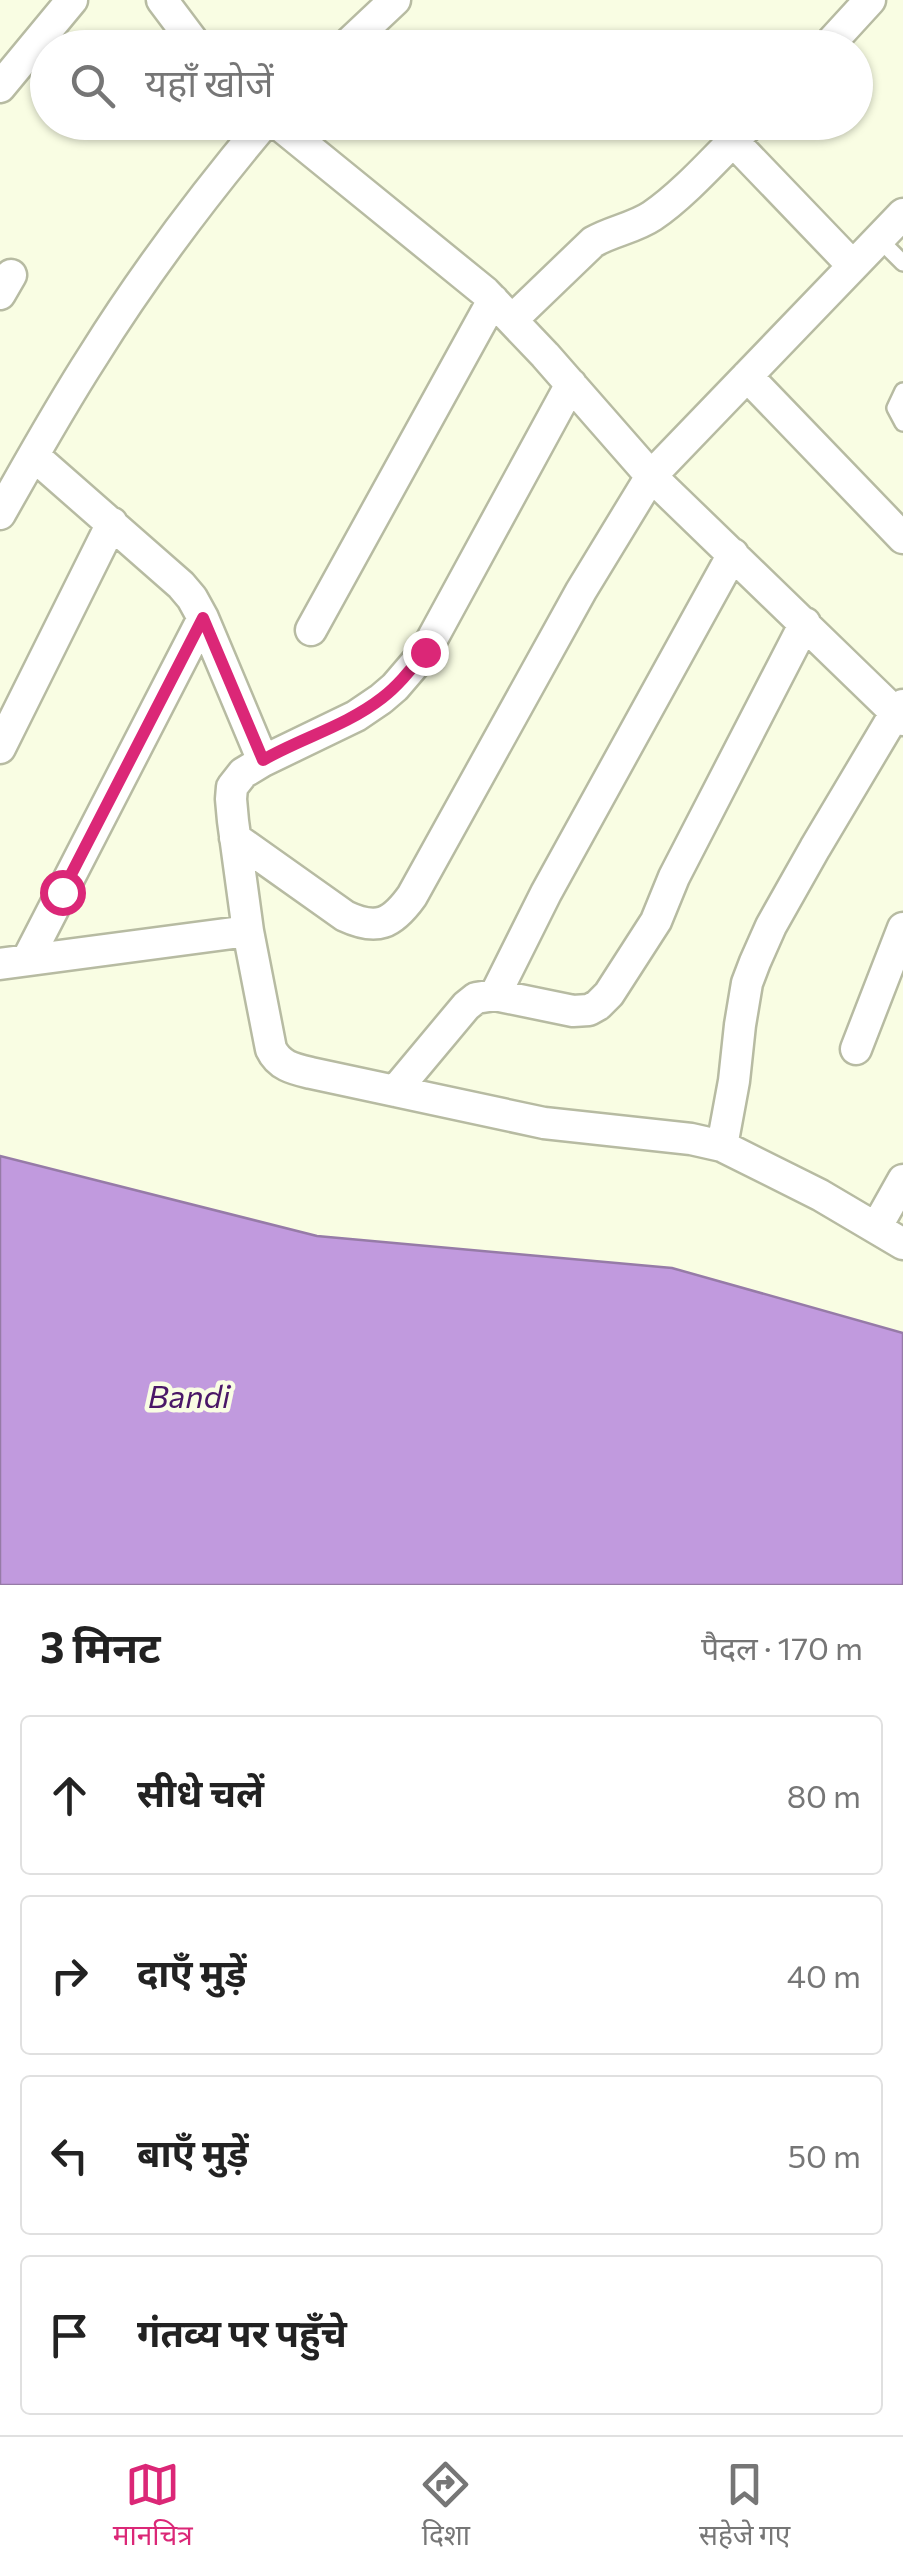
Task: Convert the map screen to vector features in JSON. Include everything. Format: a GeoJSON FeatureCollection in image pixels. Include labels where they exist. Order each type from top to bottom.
{"type":"FeatureCollection","features":[{"type":"Feature","properties":{"kind":"street"},"geometry":{"type":"LineString","coordinates":[[47,30],[72,0]]}},
{"type":"Feature","properties":{"kind":"street"},"geometry":{"type":"LineString","coordinates":[[162,0],[184,30]]}},
{"type":"Feature","properties":{"kind":"street"},"geometry":{"type":"LineString","coordinates":[[363,30],[395,0]]}},
{"type":"Feature","properties":{"kind":"street"},"geometry":{"type":"LineString","coordinates":[[842,30],[870,0]]}},
{"type":"Feature","properties":{"kind":"street"},"geometry":{"type":"LineString","coordinates":[[0,87],[30,51]]}},
{"type":"Feature","properties":{"kind":"street"},"geometry":{"type":"LineString","coordinates":[[2,505],[94,354],[170,245],[251,140]]}},
{"type":"Feature","properties":{"kind":"street"},"geometry":{"type":"LineString","coordinates":[[298,140],[503,310],[651,476],[901,712],[815,848],[755,962],[747,983],[722,1146]]}},
{"type":"Feature","properties":{"kind":"street"},"geometry":{"type":"LineString","coordinates":[[311,630],[503,310],[604,236],[652,216],[735,140]]}},
{"type":"Feature","properties":{"kind":"street"},"geometry":{"type":"LineString","coordinates":[[750,140],[853,266]]}},
{"type":"Feature","properties":{"kind":"street"},"geometry":{"type":"LineString","coordinates":[[235,838],[359,923],[382,923],[401,912],[580,591],[651,476],[903,214]]}},
{"type":"Feature","properties":{"kind":"street"},"geometry":{"type":"LineString","coordinates":[[747,376],[903,538]]}},
{"type":"Feature","properties":{"kind":"street"},"geometry":{"type":"LineString","coordinates":[[571,384],[425,652],[410,671],[380,700],[356,716],[263,760],[232,787],[230,799],[248,931],[268,1041],[277,1060],[292,1068],[544,1123],[722,1146],[820,1195],[903,1244]]}},
{"type":"Feature","properties":{"kind":"street"},"geometry":{"type":"LineString","coordinates":[[34,456],[192,598],[263,760]]}},
{"type":"Feature","properties":{"kind":"street"},"geometry":{"type":"LineString","coordinates":[[0,748],[112,524]]}},
{"type":"Feature","properties":{"kind":"street"},"geometry":{"type":"LineString","coordinates":[[495,995],[546,894],[733,554]]}},
{"type":"Feature","properties":{"kind":"street"},"geometry":{"type":"LineString","coordinates":[[13,962],[203,618]]}},
{"type":"Feature","properties":{"kind":"street"},"geometry":{"type":"LineString","coordinates":[[395,1091],[476,998],[495,995],[574,1012],[598,1006],[609,994],[656,921],[674,877],[805,623]]}},
{"type":"Feature","properties":{"kind":"street"},"geometry":{"type":"LineString","coordinates":[[856,1049],[903,928]]}},
{"type":"Feature","properties":{"kind":"street"},"geometry":{"type":"LineString","coordinates":[[13,962],[248,931]]}},
{"type":"Feature","properties":{"kind":"street"},"geometry":{"type":"LineString","coordinates":[[876,1228],[903,1180]]}},
{"type":"Feature","properties":{"kind":"lane"},"geometry":{"type":"LineString","coordinates":[[879,239],[903,263]]}},
{"type":"Feature","properties":{"kind":"lane"},"geometry":{"type":"LineString","coordinates":[[903,391],[896,408],[903,423]]}},
{"type":"Feature","properties":{"kind":"water","name":"Bandi"},"geometry":{"type":"Polygon","coordinates":[[[0,1156],[317,1236],[672,1268],[903,1333],[903,1585],[0,1585],[0,1156]]]}},
{"type":"Feature","properties":{"kind":"route"},"geometry":{"type":"LineString","coordinates":[[62,892],[203,618],[263,760],[356,716],[395,687],[425,652]]}}]}
